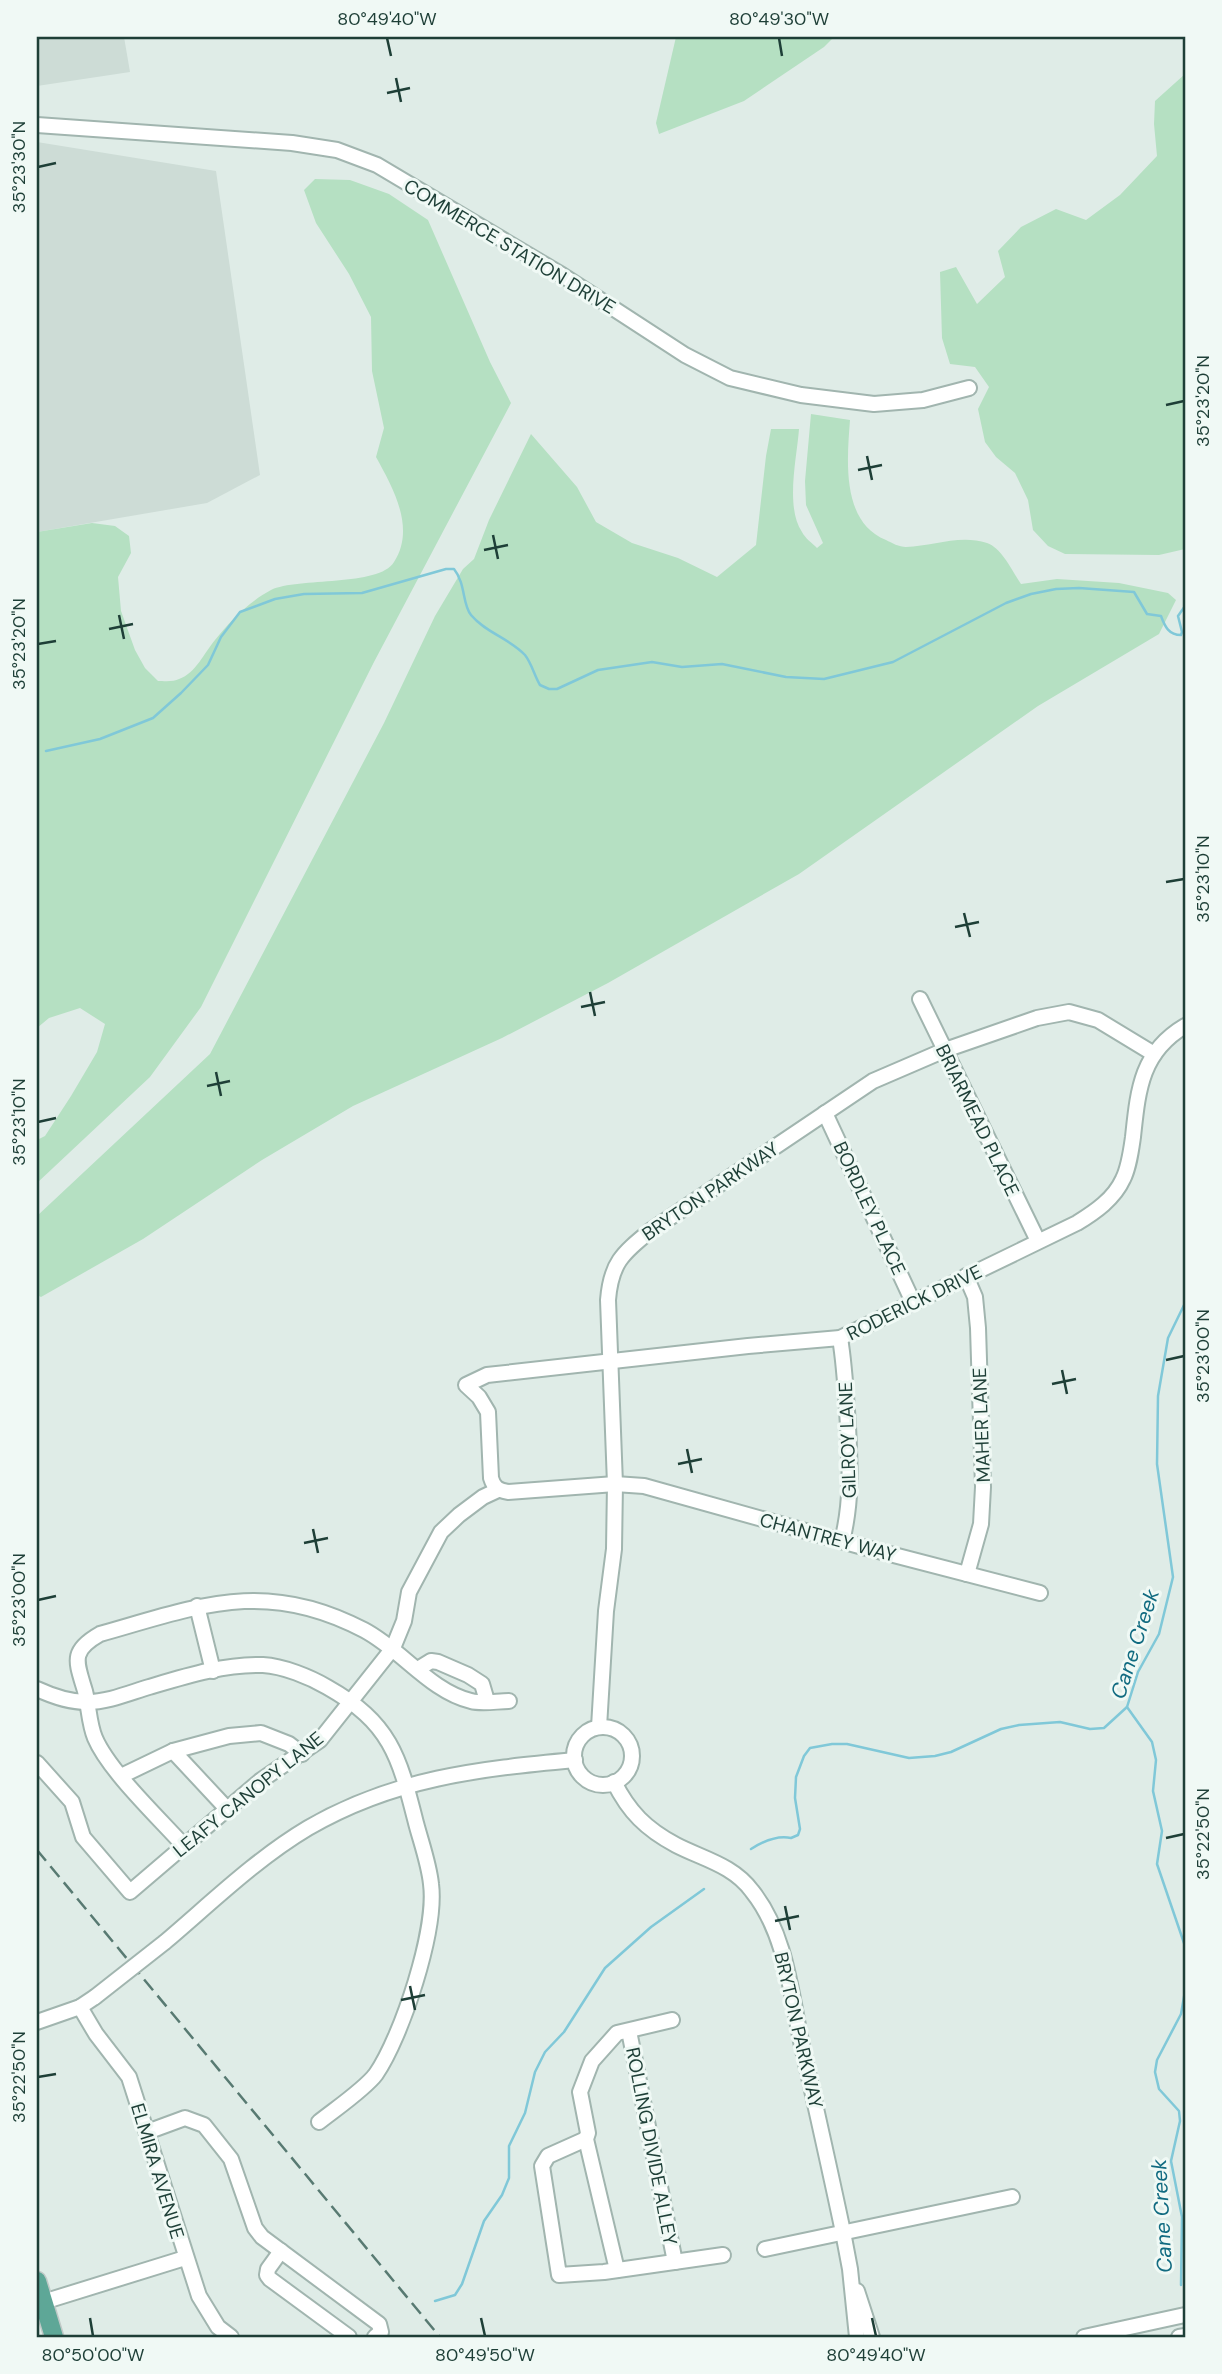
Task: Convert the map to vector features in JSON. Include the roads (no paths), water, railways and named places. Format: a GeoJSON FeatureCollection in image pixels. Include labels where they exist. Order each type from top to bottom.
{"type":"FeatureCollection","features":[{"type":"Feature","properties":{"kind":"main road"},"geometry":{"type":"LineString","coordinates":[[37,2281],[54,2337]]}},
{"type":"Feature","properties":{"kind":"street","name":"COMMERCE STATION DRIVE"},"geometry":{"type":"LineString","coordinates":[[37,125],[292,143],[337,150],[377,165],[562,275],[685,355],[730,378],[801,395],[874,404],[923,400],[969,388]]}},
{"type":"Feature","properties":{"kind":"street","name":"BRIARMEAD PLACE"},"geometry":{"type":"LineString","coordinates":[[920,999],[943,1051],[1038,1241]]}},
{"type":"Feature","properties":{"kind":"street","name":"BRYTON PARKWAY"},"geometry":{"type":"LineString","coordinates":[[599,1727],[606,1611],[614,1549],[615,1484],[607,1320],[609,1279],[629,1248],[650,1231],[880,1077],[943,1051],[1037,1018],[1069,1012],[1098,1020],[1154,1054]]}},
{"type":"Feature","properties":{"kind":"street","name":"RODERICK DRIVE"},"geometry":{"type":"LineString","coordinates":[[498,1490],[491,1478],[488,1412],[479,1397],[466,1385],[487,1376],[839,1338],[1038,1241],[1096,1212],[1124,1178],[1142,1075],[1154,1054],[1170,1035],[1185,1026]]}},
{"type":"Feature","properties":{"kind":"street","name":"BORDLEY PLACE"},"geometry":{"type":"LineString","coordinates":[[825,1114],[914,1302]]}},
{"type":"Feature","properties":{"kind":"street","name":"MAHER LANE"},"geometry":{"type":"LineString","coordinates":[[966,1276],[975,1297],[978,1328],[983,1487],[981,1524],[967,1574]]}},
{"type":"Feature","properties":{"kind":"street","name":"GILROY LANE"},"geometry":{"type":"LineString","coordinates":[[839,1338],[845,1366],[851,1491],[849,1516],[842,1541]]}},
{"type":"Feature","properties":{"kind":"street","name":"CHANTREY WAY"},"geometry":{"type":"LineString","coordinates":[[498,1490],[508,1492],[615,1484],[644,1486],[1040,1593]]}},
{"type":"Feature","properties":{"kind":"street","name":"LEAFY CANOPY LANE"},"geometry":{"type":"LineString","coordinates":[[37,1763],[72,1802],[83,1836],[130,1892],[260,1781],[320,1740],[393,1648],[404,1621],[409,1592],[441,1532],[483,1497],[498,1490]]}},
{"type":"Feature","properties":{"kind":"street"},"geometry":{"type":"LineString","coordinates":[[184,1846],[121,1776],[95,1737],[77,1654],[84,1643],[100,1634],[197,1606],[255,1600],[278,1601],[324,1613],[365,1630],[393,1648],[444,1689],[472,1702],[509,1701]]}},
{"type":"Feature","properties":{"kind":"street"},"geometry":{"type":"LineString","coordinates":[[197,1606],[213,1671]]}},
{"type":"Feature","properties":{"kind":"street"},"geometry":{"type":"LineString","coordinates":[[418,1669],[430,1661],[468,1675],[482,1684],[487,1701]]}},
{"type":"Feature","properties":{"kind":"street"},"geometry":{"type":"LineString","coordinates":[[37,1689],[67,1700],[88,1702],[112,1698],[196,1674],[265,1665],[289,1671],[326,1686],[370,1716],[392,1744],[406,1785],[432,1885],[429,1931],[398,2035],[374,2077],[319,2122]]}},
{"type":"Feature","properties":{"kind":"street"},"geometry":{"type":"LineString","coordinates":[[599,1727],[617,1730],[630,1744],[631,1762],[628,1770],[614,1782],[605,1784],[587,1780],[580,1773],[575,1760],[575,1748],[579,1740],[584,1734],[599,1727]]}},
{"type":"Feature","properties":{"kind":"street"},"geometry":{"type":"LineString","coordinates":[[121,1776],[173,1751],[229,1736],[261,1733],[289,1744],[302,1754]]}},
{"type":"Feature","properties":{"kind":"street"},"geometry":{"type":"LineString","coordinates":[[173,1751],[228,1810]]}},
{"type":"Feature","properties":{"kind":"street"},"geometry":{"type":"LineString","coordinates":[[37,2022],[80,2007],[95,1997],[258,1863],[307,1829],[356,1803],[406,1785],[440,1777],[502,1767],[575,1760]]}},
{"type":"Feature","properties":{"kind":"street","name":"BRYTON PARKWAY"},"geometry":{"type":"LineString","coordinates":[[614,1782],[636,1818],[677,1846],[709,1858],[734,1873],[751,1889],[770,1917],[779,1940],[843,2232],[857,2337]]}},
{"type":"Feature","properties":{"kind":"street","name":"ELMIRA AVENUE"},"geometry":{"type":"LineString","coordinates":[[80,2007],[96,2034],[129,2077],[199,2296],[218,2327],[230,2337]]}},
{"type":"Feature","properties":{"kind":"street"},"geometry":{"type":"LineString","coordinates":[[617,2270],[586,2139],[588,2133],[580,2092],[592,2061],[617,2033],[672,2020]]}},
{"type":"Feature","properties":{"kind":"street","name":"ROLLING DIVIDE ALLEY"},"geometry":{"type":"LineString","coordinates":[[628,2031],[676,2262]]}},
{"type":"Feature","properties":{"kind":"street"},"geometry":{"type":"LineString","coordinates":[[147,2132],[185,2118],[204,2125],[232,2159],[255,2228],[262,2237],[379,2324],[380,2332],[375,2337]]}},
{"type":"Feature","properties":{"kind":"street"},"geometry":{"type":"LineString","coordinates":[[586,2139],[548,2156],[542,2166],[559,2275],[723,2255]]}},
{"type":"Feature","properties":{"kind":"street"},"geometry":{"type":"LineString","coordinates":[[765,2249],[1012,2197]]}},
{"type":"Feature","properties":{"kind":"street"},"geometry":{"type":"LineString","coordinates":[[281,2251],[268,2269],[270,2280],[349,2337]]}},
{"type":"Feature","properties":{"kind":"street"},"geometry":{"type":"LineString","coordinates":[[43,2302],[185,2258]]}},
{"type":"Feature","properties":{"kind":"street","name":"BRYTON PARKWAY"},"geometry":{"type":"LineString","coordinates":[[850,2269],[872,2337]]}},
{"type":"Feature","properties":{"kind":"street"},"geometry":{"type":"LineString","coordinates":[[1084,2337],[1185,2315]]}},
{"type":"Feature","properties":{"kind":"street"},"geometry":{"type":"LineString","coordinates":[[1179,2337],[1185,2336]]}},
{"type":"Feature","properties":{"kind":"waterway"},"geometry":{"type":"LineString","coordinates":[[46,751],[100,739],[153,718],[208,665],[221,637],[240,612],[275,599],[304,594],[362,593],[446,569],[454,569],[458,575],[471,615],[525,655],[540,685],[549,689],[557,689],[598,670],[652,662],[682,667],[722,664],[786,677],[824,679],[893,662],[1006,603],[1056,589],[1134,592],[1147,614],[1161,616],[1168,630],[1177,635],[1182,632],[1178,616],[1185,606]]}},
{"type":"Feature","properties":{"kind":"waterway"},"geometry":{"type":"LineString","coordinates":[[751,1849],[770,1840],[798,1835],[800,1829],[795,1798],[796,1777],[810,1748],[847,1744],[909,1758],[935,1756],[951,1752],[1001,1729],[1019,1725],[1060,1722],[1090,1729],[1104,1728],[1127,1707],[1138,1672],[1159,1634],[1173,1577],[1157,1464],[1158,1396],[1168,1338],[1185,1303]]}},
{"type":"Feature","properties":{"kind":"waterway","name":"Cane Creek"},"geometry":{"type":"LineString","coordinates":[[1127,1707],[1152,1742],[1156,1760],[1153,1791],[1162,1831],[1157,1864],[1185,1946]]}},
{"type":"Feature","properties":{"kind":"waterway"},"geometry":{"type":"LineString","coordinates":[[435,2301],[455,2295],[462,2284],[484,2221],[502,2195],[509,2178],[509,2146],[525,2113],[535,2072],[545,2052],[564,2032],[605,1968],[651,1927],[704,1889]]}},
{"type":"Feature","properties":{"kind":"waterway","name":"Cane Creek"},"geometry":{"type":"LineString","coordinates":[[1181,2285],[1182,2217],[1171,2161],[1180,2121],[1179,2111],[1159,2089],[1155,2072],[1157,2060],[1181,2014],[1185,1991]]}},
{"type":"Feature","properties":{"kind":"railway"},"geometry":{"type":"LineString","coordinates":[[37,1850],[440,2337]]}}]}
